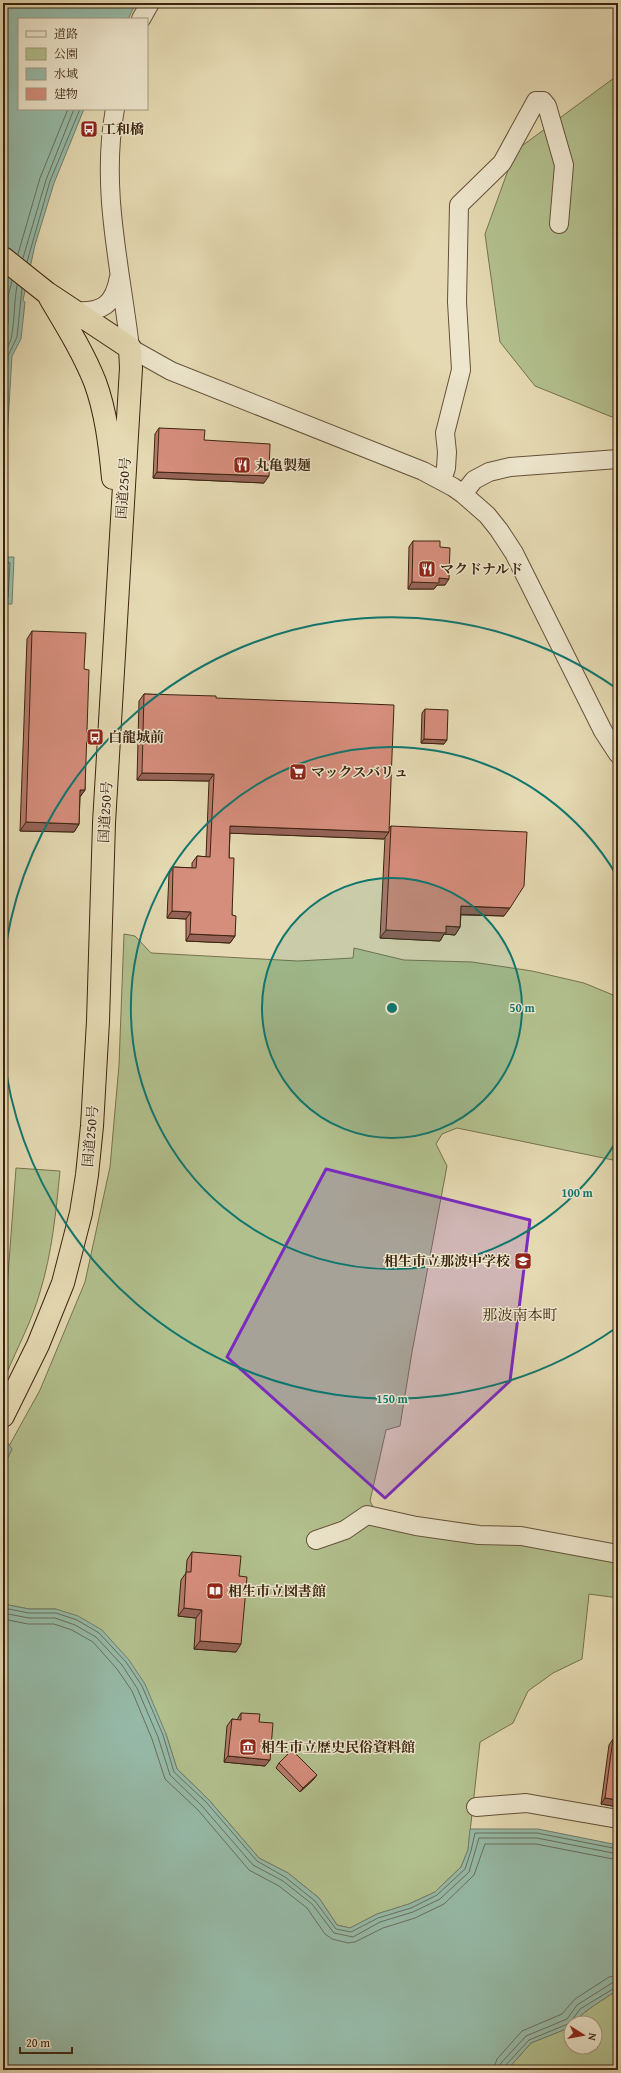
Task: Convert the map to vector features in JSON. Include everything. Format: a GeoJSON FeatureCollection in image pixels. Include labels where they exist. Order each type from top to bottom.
{"type":"FeatureCollection","features":[{"type":"Feature","properties":{"kind":"highway"},"geometry":{"type":"LineString","coordinates":[[3,258],[47,293],[130,348]]}},
{"type":"Feature","properties":{"kind":"highway"},"geometry":{"type":"LineString","coordinates":[[47,293],[88,365],[95,383],[107,427],[120,527]]}},
{"type":"Feature","properties":{"kind":"highway","name":"国道250号"},"geometry":{"type":"LineString","coordinates":[[3,1416],[21,1382],[63,1283],[81,1213],[87,1175],[92,1126],[98,1021],[104,823],[120,527],[131,387],[130,348]]}},
{"type":"Feature","properties":{"kind":"street"},"geometry":{"type":"LineString","coordinates":[[142,18],[150,3]]}},
{"type":"Feature","properties":{"kind":"street"},"geometry":{"type":"LineString","coordinates":[[442,480],[446,468],[447,452],[445,433],[461,370],[457,302],[459,205],[502,163],[536,101],[543,101],[547,106],[564,165],[560,224]]}},
{"type":"Feature","properties":{"kind":"street"},"geometry":{"type":"LineString","coordinates":[[114,110],[108,160],[109,189],[130,348],[171,371],[401,462],[442,480],[463,494],[487,515],[514,553],[603,732],[618,754]]}},
{"type":"Feature","properties":{"kind":"street"},"geometry":{"type":"LineString","coordinates":[[74,311],[87,312],[107,305],[117,289],[120,273]]}},
{"type":"Feature","properties":{"kind":"street"},"geometry":{"type":"LineString","coordinates":[[463,494],[474,480],[489,472],[510,467],[618,459]]}},
{"type":"Feature","properties":{"kind":"street"},"geometry":{"type":"LineString","coordinates":[[316,1540],[344,1530],[367,1515],[422,1527],[479,1535],[520,1536],[618,1554]]}},
{"type":"Feature","properties":{"kind":"street"},"geometry":{"type":"LineString","coordinates":[[476,1807],[526,1803],[618,1819]]}},
{"type":"Feature","properties":{"kind":"highlighted area"},"geometry":{"type":"Polygon","coordinates":[[[326,1169],[530,1220],[510,1381],[385,1498],[227,1357],[326,1169]]]}},
{"type":"Feature","properties":{"kind":"green space"},"geometry":{"type":"Polygon","coordinates":[[[618,75],[618,413],[612,417],[535,386],[500,342],[485,234],[515,151],[618,75]]]}},
{"type":"Feature","properties":{"kind":"green space"},"geometry":{"type":"Polygon","coordinates":[[[124,934],[135,936],[151,953],[298,961],[353,958],[354,948],[404,960],[472,962],[532,971],[584,983],[618,997],[618,1161],[457,1128],[442,1134],[436,1144],[447,1166],[412,1352],[400,1426],[386,1430],[370,1501],[383,1526],[531,1546],[618,1561],[618,1598],[589,1594],[582,1659],[553,1673],[528,1691],[513,1723],[480,1742],[468,1850],[461,1867],[435,1892],[409,1904],[377,1914],[350,1928],[337,1925],[319,1898],[288,1873],[259,1858],[209,1800],[177,1769],[166,1734],[56,1609],[29,1609],[3,1604],[3,1467],[12,1449],[9,1446],[40,1390],[85,1282],[110,1167],[119,1065],[124,934]]]}},
{"type":"Feature","properties":{"kind":"green space"},"geometry":{"type":"Polygon","coordinates":[[[16,1168],[60,1171],[48,1262],[37,1303],[6,1375],[3,1373],[3,1343],[16,1168]]]}},
{"type":"Feature","properties":{"kind":"green space"},"geometry":{"type":"Polygon","coordinates":[[[618,1989],[618,2070],[507,2070],[531,2043],[563,2030],[563,2055],[603,2055],[603,2015],[582,2015],[618,1989]]]}},
{"type":"Feature","properties":{"kind":"water"},"geometry":{"type":"Polygon","coordinates":[[[3,3],[136,3],[128,18],[18,18],[18,110],[84,110],[54,183],[35,245],[23,300],[25,302],[21,339],[12,356],[3,506],[3,3]]]}},
{"type":"Feature","properties":{"kind":"water"},"geometry":{"type":"Polygon","coordinates":[[[3,557],[14,557],[12,604],[3,604],[3,557]]]}},
{"type":"Feature","properties":{"kind":"water"},"geometry":{"type":"Polygon","coordinates":[[[3,1436],[12,1449],[3,1467],[3,1436]]]}},
{"type":"Feature","properties":{"kind":"water"},"geometry":{"type":"Polygon","coordinates":[[[3,1604],[29,1609],[56,1609],[78,1616],[102,1630],[129,1660],[145,1684],[166,1734],[177,1769],[209,1800],[259,1858],[288,1873],[319,1898],[337,1925],[350,1928],[377,1914],[409,1904],[435,1892],[461,1867],[468,1850],[470,1829],[538,1829],[618,1845],[618,1989],[582,2015],[563,2015],[563,2030],[531,2043],[507,2070],[3,2070],[3,1604]]]}},
{"type":"Feature","properties":{"kind":"building"},"geometry":{"type":"Polygon","coordinates":[[[159,428],[205,430],[204,440],[270,444],[269,476],[157,472],[159,428]]]}},
{"type":"Feature","properties":{"kind":"building","name":"マクドナルド"},"geometry":{"type":"Polygon","coordinates":[[[413,541],[440,541],[440,547],[450,548],[449,579],[439,578],[439,583],[412,582],[413,541]]]}},
{"type":"Feature","properties":{"kind":"building"},"geometry":{"type":"Polygon","coordinates":[[[32,631],[86,633],[84,669],[89,670],[85,790],[80,790],[79,824],[26,822],[32,631]]]}},
{"type":"Feature","properties":{"kind":"building","name":"マックスバリュ"},"geometry":{"type":"Polygon","coordinates":[[[144,694],[394,705],[389,832],[230,826],[229,858],[234,858],[232,915],[236,916],[235,936],[190,934],[191,912],[172,911],[173,867],[196,868],[197,856],[210,857],[214,774],[142,773],[144,694]]]}},
{"type":"Feature","properties":{"kind":"building"},"geometry":{"type":"Polygon","coordinates":[[[425,709],[448,710],[447,740],[424,739],[425,709]]]}},
{"type":"Feature","properties":{"kind":"building"},"geometry":{"type":"Polygon","coordinates":[[[391,826],[527,832],[524,886],[510,908],[461,906],[460,927],[446,926],[446,933],[386,930],[391,826]]]}},
{"type":"Feature","properties":{"kind":"building"},"geometry":{"type":"Polygon","coordinates":[[[192,1552],[241,1556],[239,1576],[247,1577],[241,1644],[200,1641],[202,1610],[184,1608],[186,1572],[191,1572],[192,1552]]]}},
{"type":"Feature","properties":{"kind":"building"},"geometry":{"type":"Polygon","coordinates":[[[241,1713],[260,1714],[259,1722],[273,1723],[270,1760],[228,1756],[232,1719],[241,1720],[241,1713]]]}},
{"type":"Feature","properties":{"kind":"building"},"geometry":{"type":"Polygon","coordinates":[[[613,1739],[618,1739],[618,1800],[605,1798],[613,1739]]]}},
{"type":"Feature","properties":{"kind":"building"},"geometry":{"type":"Polygon","coordinates":[[[292,1750],[317,1775],[303,1788],[279,1763],[292,1750]]]}},
{"type":"Feature","properties":{"kind":"place","name":"工和橋"},"geometry":{"type":"Point","coordinates":[89,129]}},
{"type":"Feature","properties":{"kind":"place","name":"丸亀製麺"},"geometry":{"type":"Point","coordinates":[242,465]}},
{"type":"Feature","properties":{"kind":"place","name":"マクドナルド"},"geometry":{"type":"Point","coordinates":[427,569]}},
{"type":"Feature","properties":{"kind":"place","name":"白龍城前"},"geometry":{"type":"Point","coordinates":[95,737]}},
{"type":"Feature","properties":{"kind":"place","name":"マックスバリュ"},"geometry":{"type":"Point","coordinates":[298,772]}},
{"type":"Feature","properties":{"kind":"place","name":"相生市立那波中学校"},"geometry":{"type":"Point","coordinates":[523,1261]}},
{"type":"Feature","properties":{"kind":"place","name":"相生市立図書館"},"geometry":{"type":"Point","coordinates":[215,1591]}},
{"type":"Feature","properties":{"kind":"place","name":"相生市立歴史民俗資料館"},"geometry":{"type":"Point","coordinates":[248,1747]}},
{"type":"Feature","properties":{"kind":"district","name":"那波南本町"},"geometry":{"type":"Point","coordinates":[520,1314]}}]}
